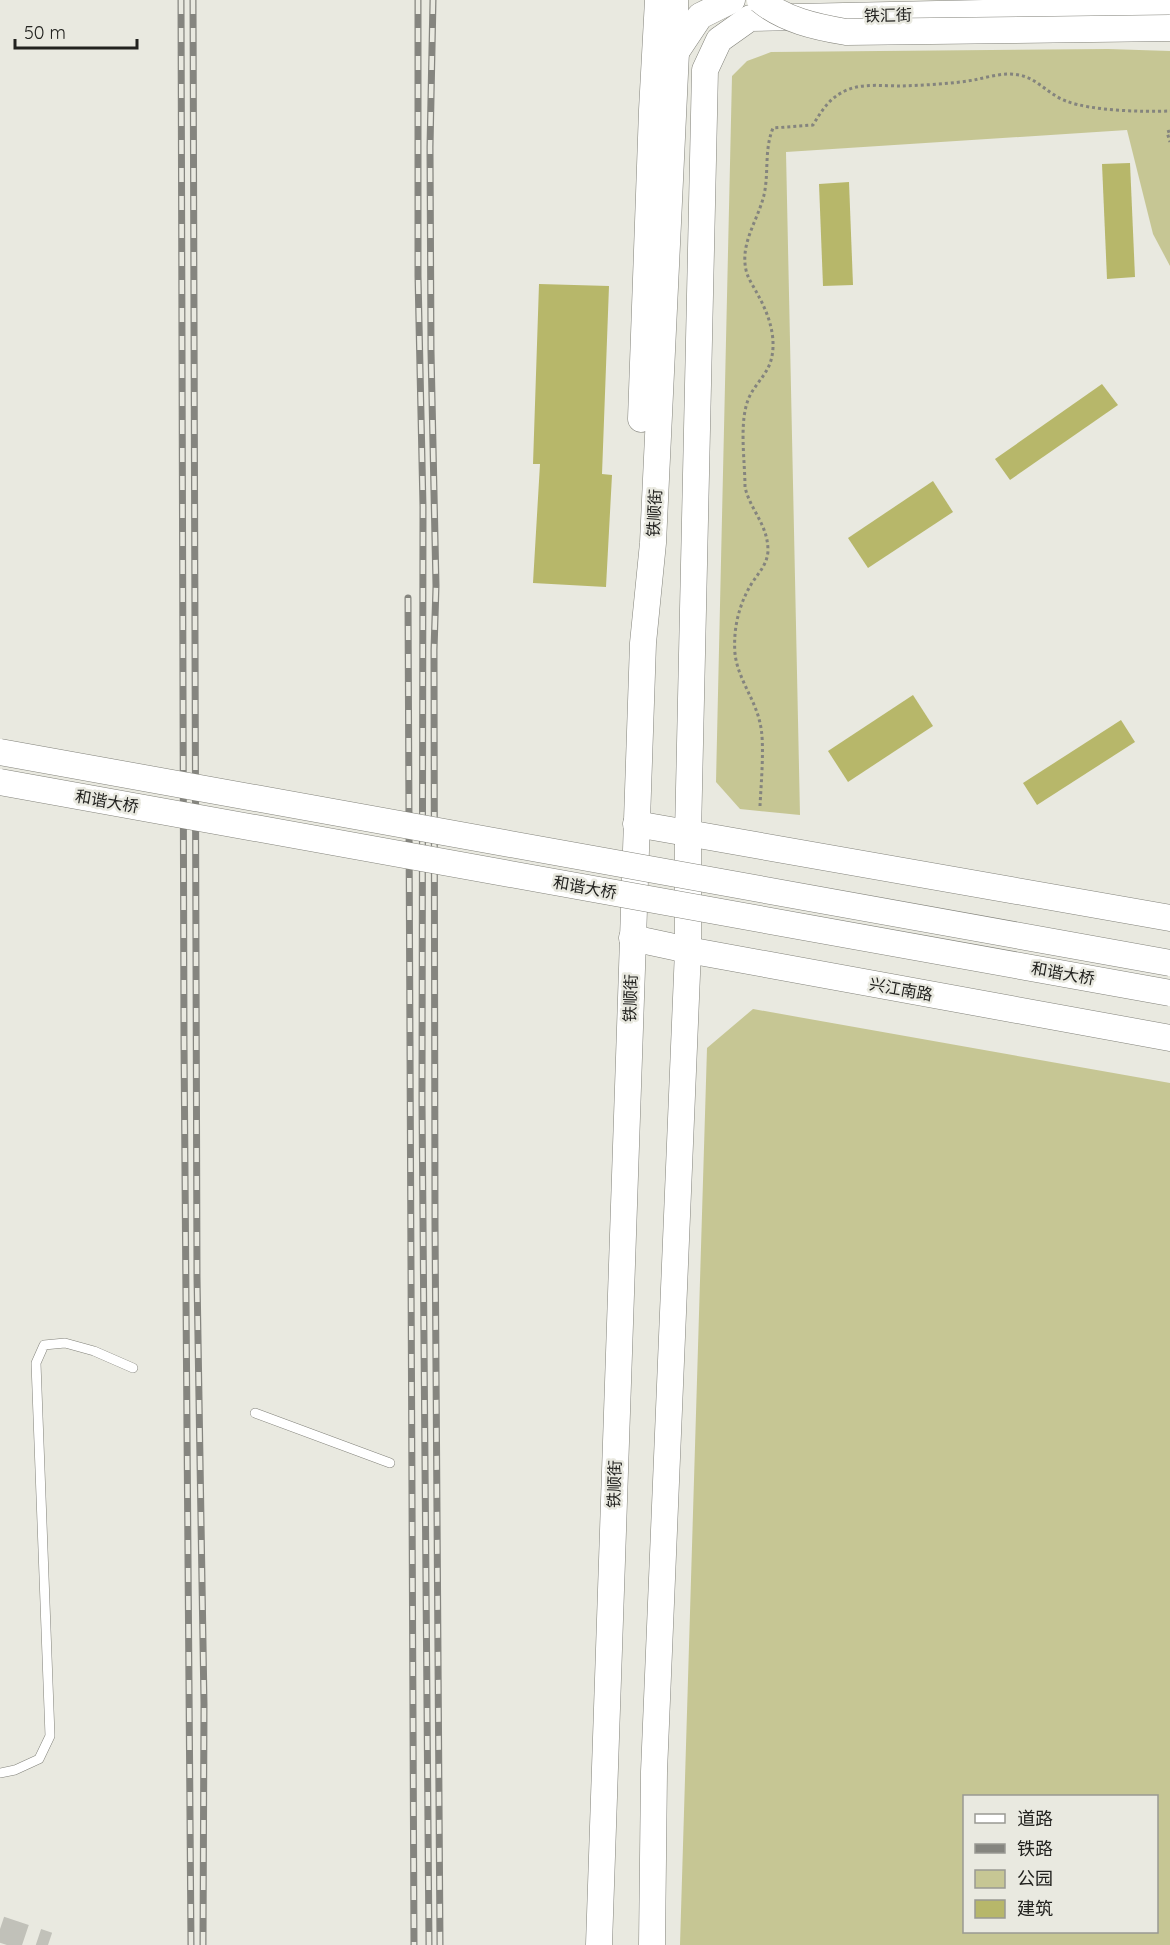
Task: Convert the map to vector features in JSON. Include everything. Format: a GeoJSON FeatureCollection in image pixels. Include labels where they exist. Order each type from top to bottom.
{"type":"FeatureCollection","features":[{"type":"Feature","properties":{"kind":"main road"},"geometry":{"type":"LineString","coordinates":[[643,643],[641,431],[658,0]]}},
{"type":"Feature","properties":{"kind":"main road","name":"铁顺街"},"geometry":{"type":"LineString","coordinates":[[599,1945],[643,643],[653,543],[676,52],[675,0]]}},
{"type":"Feature","properties":{"kind":"main road"},"geometry":{"type":"LineString","coordinates":[[676,52],[700,16],[732,0]]}},
{"type":"Feature","properties":{"kind":"main road"},"geometry":{"type":"LineString","coordinates":[[652,1945],[654,1772],[688,950],[688,834],[705,70],[719,40],[755,9],[766,5],[802,22],[846,32],[1170,28]]}},
{"type":"Feature","properties":{"kind":"main road","name":"铁汇街"},"geometry":{"type":"LineString","coordinates":[[755,9],[1170,9]]}},
{"type":"Feature","properties":{"kind":"main road","name":"和谐大桥"},"geometry":{"type":"LineString","coordinates":[[0,752],[1170,963]]}},
{"type":"Feature","properties":{"kind":"main road","name":"和谐大桥"},"geometry":{"type":"LineString","coordinates":[[0,782],[1170,993]]}},
{"type":"Feature","properties":{"kind":"main road"},"geometry":{"type":"LineString","coordinates":[[636,824],[1170,918]]}},
{"type":"Feature","properties":{"kind":"main road","name":"兴江南路"},"geometry":{"type":"LineString","coordinates":[[632,938],[1170,1038]]}},
{"type":"Feature","properties":{"kind":"lane"},"geometry":{"type":"LineString","coordinates":[[0,1773],[15,1770],[39,1759],[50,1736],[36,1363],[44,1345],[65,1343],[94,1351],[133,1368]]}},
{"type":"Feature","properties":{"kind":"lane"},"geometry":{"type":"LineString","coordinates":[[255,1413],[390,1463]]}},
{"type":"Feature","properties":{"kind":"path"},"geometry":{"type":"LineString","coordinates":[[760,806],[761,724],[739,670],[735,654],[735,637],[739,609],[767,560],[767,537],[763,524],[748,499],[745,487],[745,411],[749,397],[769,368],[773,355],[772,340],[765,307],[746,270],[746,252],[749,235],[764,195],[769,139],[773,128],[813,125],[824,106],[848,89],[861,86],[906,86],[971,80],[1000,74],[1017,74],[1027,77],[1066,102],[1090,107],[1170,111]]}},
{"type":"Feature","properties":{"kind":"path"},"geometry":{"type":"LineString","coordinates":[[1170,131],[1167,132],[1170,142]]}},
{"type":"Feature","properties":{"kind":"green space"},"geometry":{"type":"Polygon","coordinates":[[[1108,49],[1170,51],[1170,266],[1153,234],[1127,130],[786,152],[800,815],[740,809],[716,782],[732,76],[747,61],[771,52],[1108,49]]]}},
{"type":"Feature","properties":{"kind":"green space"},"geometry":{"type":"Polygon","coordinates":[[[753,1009],[1170,1083],[1170,1945],[680,1945],[707,1048],[753,1009]]]}},
{"type":"Feature","properties":{"kind":"building"},"geometry":{"type":"Polygon","coordinates":[[[1130,163],[1135,277],[1107,279],[1102,164],[1130,163]]]}},
{"type":"Feature","properties":{"kind":"building"},"geometry":{"type":"Polygon","coordinates":[[[849,182],[853,285],[823,286],[819,184],[849,182]]]}},
{"type":"Feature","properties":{"kind":"building"},"geometry":{"type":"Polygon","coordinates":[[[539,284],[609,286],[602,474],[612,475],[606,587],[533,583],[540,464],[533,464],[539,284]]]}},
{"type":"Feature","properties":{"kind":"building"},"geometry":{"type":"Polygon","coordinates":[[[1102,384],[1118,405],[1010,480],[995,459],[1102,384]]]}},
{"type":"Feature","properties":{"kind":"building"},"geometry":{"type":"Polygon","coordinates":[[[933,481],[953,512],[868,568],[848,538],[933,481]]]}},
{"type":"Feature","properties":{"kind":"building"},"geometry":{"type":"Polygon","coordinates":[[[913,695],[933,726],[848,782],[828,751],[913,695]]]}},
{"type":"Feature","properties":{"kind":"building"},"geometry":{"type":"Polygon","coordinates":[[[1121,720],[1135,742],[1037,805],[1023,783],[1121,720]]]}},
{"type":"Feature","properties":{"kind":"tunnel"},"geometry":{"type":"LineString","coordinates":[[0,1929],[48,1945]]}},
{"type":"Feature","properties":{"kind":"railway"},"geometry":{"type":"LineString","coordinates":[[181,0],[184,1043],[191,1945]]}},
{"type":"Feature","properties":{"kind":"railway"},"geometry":{"type":"LineString","coordinates":[[193,0],[197,1277],[204,1704],[203,1945]]}},
{"type":"Feature","properties":{"kind":"railway"},"geometry":{"type":"LineString","coordinates":[[418,0],[418,276],[423,507],[422,1102],[429,1945]]}},
{"type":"Feature","properties":{"kind":"railway"},"geometry":{"type":"LineString","coordinates":[[433,0],[430,147],[436,586],[434,650],[435,1224],[440,1945]]}},
{"type":"Feature","properties":{"kind":"railway"},"geometry":{"type":"LineString","coordinates":[[408,598],[414,1945]]}}]}
